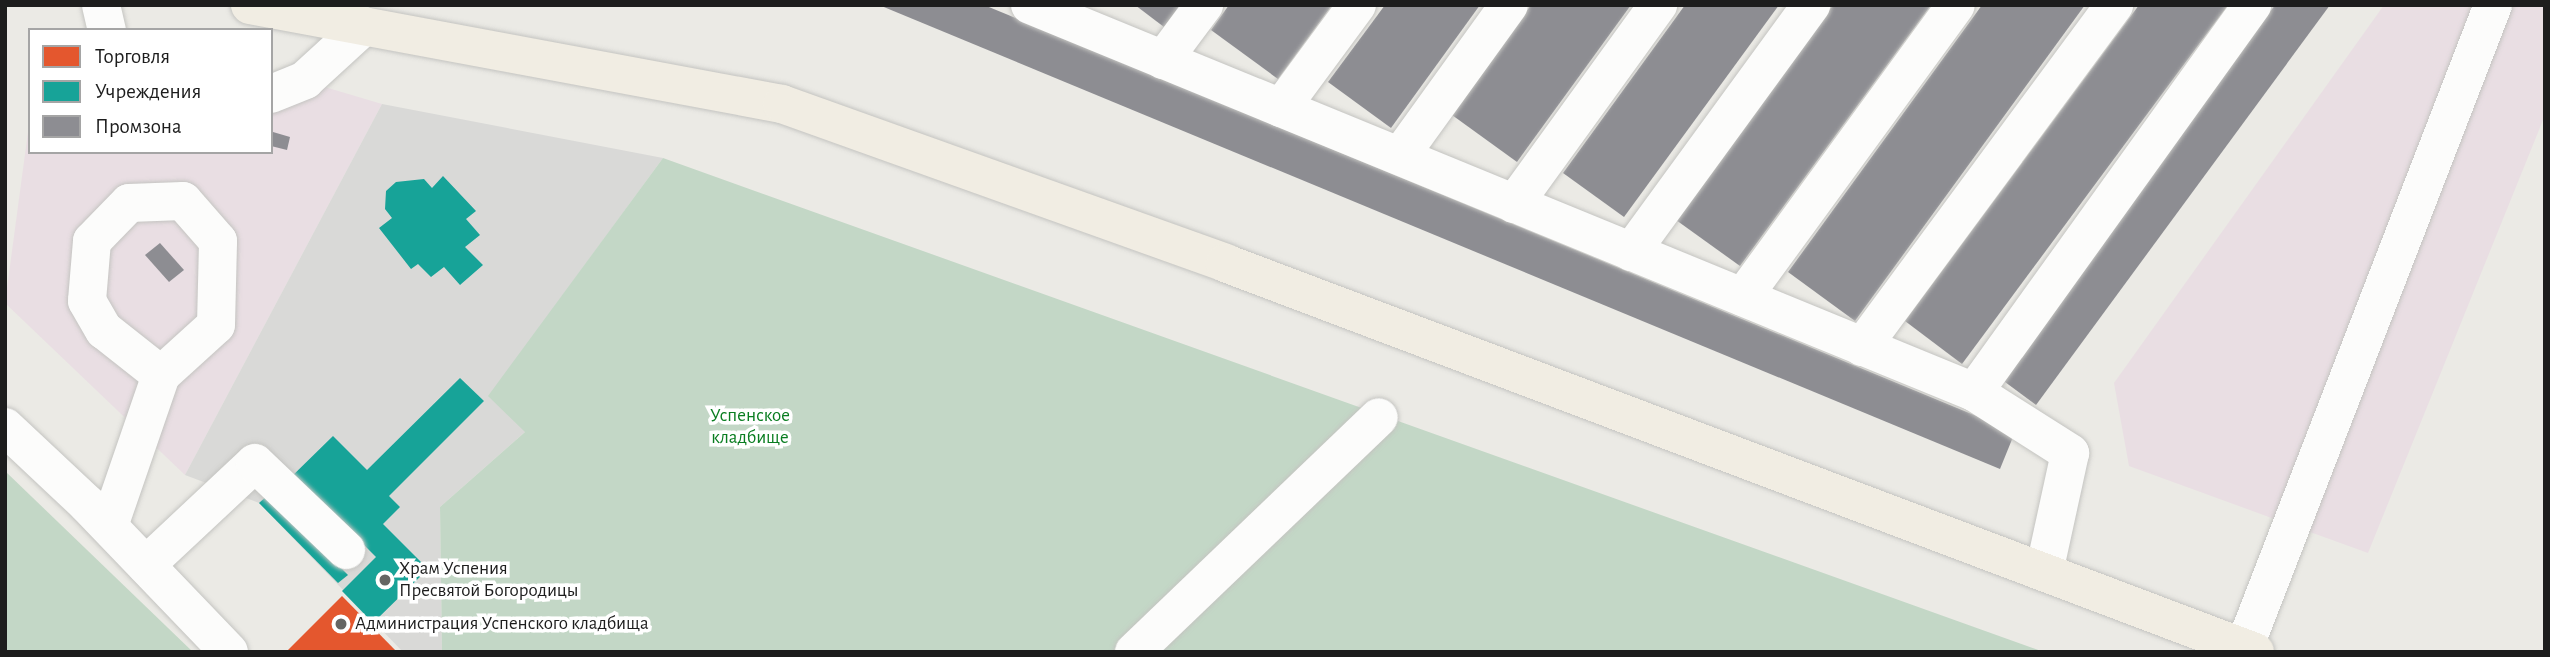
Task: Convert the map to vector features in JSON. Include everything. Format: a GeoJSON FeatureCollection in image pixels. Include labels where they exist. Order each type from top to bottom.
{"type":"FeatureCollection","features":[{"type":"Feature","properties":{"kind":"main road"},"geometry":{"type":"LineString","coordinates":[[250,5],[782,104],[1225,263],[2250,650]]}},
{"type":"Feature","properties":{"kind":"lane"},"geometry":{"type":"LineString","coordinates":[[102,5],[107,28]]}},
{"type":"Feature","properties":{"kind":"lane"},"geometry":{"type":"LineString","coordinates":[[1163,60],[1204,5]]}},
{"type":"Feature","properties":{"kind":"lane"},"geometry":{"type":"LineString","coordinates":[[1281,108],[1357,5]]}},
{"type":"Feature","properties":{"kind":"lane"},"geometry":{"type":"LineString","coordinates":[[1400,156],[1509,5]]}},
{"type":"Feature","properties":{"kind":"lane"},"geometry":{"type":"LineString","coordinates":[[1514,204],[1658,5]]}},
{"type":"Feature","properties":{"kind":"lane"},"geometry":{"type":"LineString","coordinates":[[1632,252],[1811,5]]}},
{"type":"Feature","properties":{"kind":"lane"},"geometry":{"type":"LineString","coordinates":[[1743,298],[1956,5]]}},
{"type":"Feature","properties":{"kind":"lane"},"geometry":{"type":"LineString","coordinates":[[1862,347],[2114,5]]}},
{"type":"Feature","properties":{"kind":"lane"},"geometry":{"type":"LineString","coordinates":[[1973,392],[2252,5]]}},
{"type":"Feature","properties":{"kind":"lane"},"geometry":{"type":"LineString","coordinates":[[2250,650],[2493,5]]}},
{"type":"Feature","properties":{"kind":"lane"},"geometry":{"type":"LineString","coordinates":[[1037,6],[1973,392],[2070,453],[2044,572]]}},
{"type":"Feature","properties":{"kind":"lane"},"geometry":{"type":"LineString","coordinates":[[273,93],[305,80],[364,26]]}},
{"type":"Feature","properties":{"kind":"lane"},"geometry":{"type":"LineString","coordinates":[[109,526],[161,375],[216,325],[218,241],[183,201],[129,203],[92,241],[87,301],[104,330],[161,375]]}},
{"type":"Feature","properties":{"kind":"lane"},"geometry":{"type":"LineString","coordinates":[[1134,652],[1378,417]]}},
{"type":"Feature","properties":{"kind":"lane"},"geometry":{"type":"LineString","coordinates":[[5,427],[109,526],[229,652]]}},
{"type":"Feature","properties":{"kind":"lane"},"geometry":{"type":"LineString","coordinates":[[146,565],[255,463],[346,550]]}},
{"type":"Feature","properties":{"kind":"shaded area"},"geometry":{"type":"Polygon","coordinates":[[[2384,5],[2545,5],[2545,115],[2368,553],[2129,466],[2114,383],[2384,5]]]}},
{"type":"Feature","properties":{"kind":"shaded area"},"geometry":{"type":"Polygon","coordinates":[[[273,72],[382,104],[185,475],[5,303],[28,132],[28,154],[273,154],[273,72]]]}},
{"type":"Feature","properties":{"kind":"shaded area"},"geometry":{"type":"Polygon","coordinates":[[[382,104],[663,158],[489,396],[526,431],[440,507],[442,652],[403,652],[259,503],[185,475],[382,104]]]}},
{"type":"Feature","properties":{"kind":"green space","name":"Успенское кладбище"},"geometry":{"type":"Polygon","coordinates":[[[663,158],[2044,652],[442,652],[440,507],[525,432],[488,396],[663,158]]]}},
{"type":"Feature","properties":{"kind":"green space"},"geometry":{"type":"Polygon","coordinates":[[[5,471],[193,652],[5,652],[5,471]]]}},
{"type":"Feature","properties":{"kind":"building: Торговля","name":"Администрация Успенского кладбища"},"geometry":{"type":"Polygon","coordinates":[[[342,596],[397,652],[286,652],[342,596]]]}},
{"type":"Feature","properties":{"kind":"building: Учреждения"},"geometry":{"type":"Polygon","coordinates":[[[443,176],[476,211],[466,219],[480,235],[465,247],[483,265],[460,285],[444,267],[431,277],[418,264],[411,269],[379,228],[392,218],[385,209],[386,191],[396,182],[424,179],[432,188],[443,176]]]}},
{"type":"Feature","properties":{"kind":"building: Учреждения"},"geometry":{"type":"Polygon","coordinates":[[[460,378],[484,401],[389,496],[400,507],[383,524],[428,569],[373,623],[342,591],[376,557],[318,499],[285,483],[333,436],[367,470],[460,378]]]}},
{"type":"Feature","properties":{"kind":"building: Учреждения"},"geometry":{"type":"Polygon","coordinates":[[[268,495],[348,575],[338,583],[259,503],[268,495]]]}},
{"type":"Feature","properties":{"kind":"building: Промзона"},"geometry":{"type":"Polygon","coordinates":[[[879,5],[984,5],[2015,432],[2000,469],[879,5]]]}},
{"type":"Feature","properties":{"kind":"building: Промзона"},"geometry":{"type":"Polygon","coordinates":[[[1135,5],[1180,5],[1164,27],[1135,5]]]}},
{"type":"Feature","properties":{"kind":"building: Промзона"},"geometry":{"type":"Polygon","coordinates":[[[1229,5],[1332,5],[1278,79],[1211,30],[1229,5]]]}},
{"type":"Feature","properties":{"kind":"building: Промзона"},"geometry":{"type":"Polygon","coordinates":[[[1385,5],[1480,5],[1391,128],[1328,82],[1385,5]]]}},
{"type":"Feature","properties":{"kind":"building: Промзона"},"geometry":{"type":"Polygon","coordinates":[[[1531,5],[1631,5],[1517,162],[1452,115],[1531,5]]]}},
{"type":"Feature","properties":{"kind":"building: Промзона"},"geometry":{"type":"Polygon","coordinates":[[[1685,5],[1779,5],[1624,217],[1563,173],[1685,5]]]}},
{"type":"Feature","properties":{"kind":"building: Промзона"},"geometry":{"type":"Polygon","coordinates":[[[1833,5],[1931,5],[1740,266],[1676,220],[1833,5]]]}},
{"type":"Feature","properties":{"kind":"building: Промзона"},"geometry":{"type":"Polygon","coordinates":[[[1982,5],[2085,5],[1855,321],[1788,272],[1982,5]]]}},
{"type":"Feature","properties":{"kind":"building: Промзона"},"geometry":{"type":"Polygon","coordinates":[[[2139,5],[2228,5],[1962,364],[1905,321],[2139,5]]]}},
{"type":"Feature","properties":{"kind":"building: Промзона"},"geometry":{"type":"Polygon","coordinates":[[[2275,5],[2330,5],[2036,405],[2001,379],[2275,5]]]}},
{"type":"Feature","properties":{"kind":"building: Промзона"},"geometry":{"type":"Polygon","coordinates":[[[273,132],[290,137],[287,150],[273,146],[273,132]]]}},
{"type":"Feature","properties":{"kind":"building: Промзона"},"geometry":{"type":"Polygon","coordinates":[[[160,243],[184,270],[169,282],[145,255],[160,243]]]}},
{"type":"Feature","properties":{"kind":"place","name":"Храм Успения Пресвятой Богородицы"},"geometry":{"type":"Point","coordinates":[385,580]}},
{"type":"Feature","properties":{"kind":"place","name":"Администрация Успенского кладбища"},"geometry":{"type":"Point","coordinates":[341,624]}}]}
